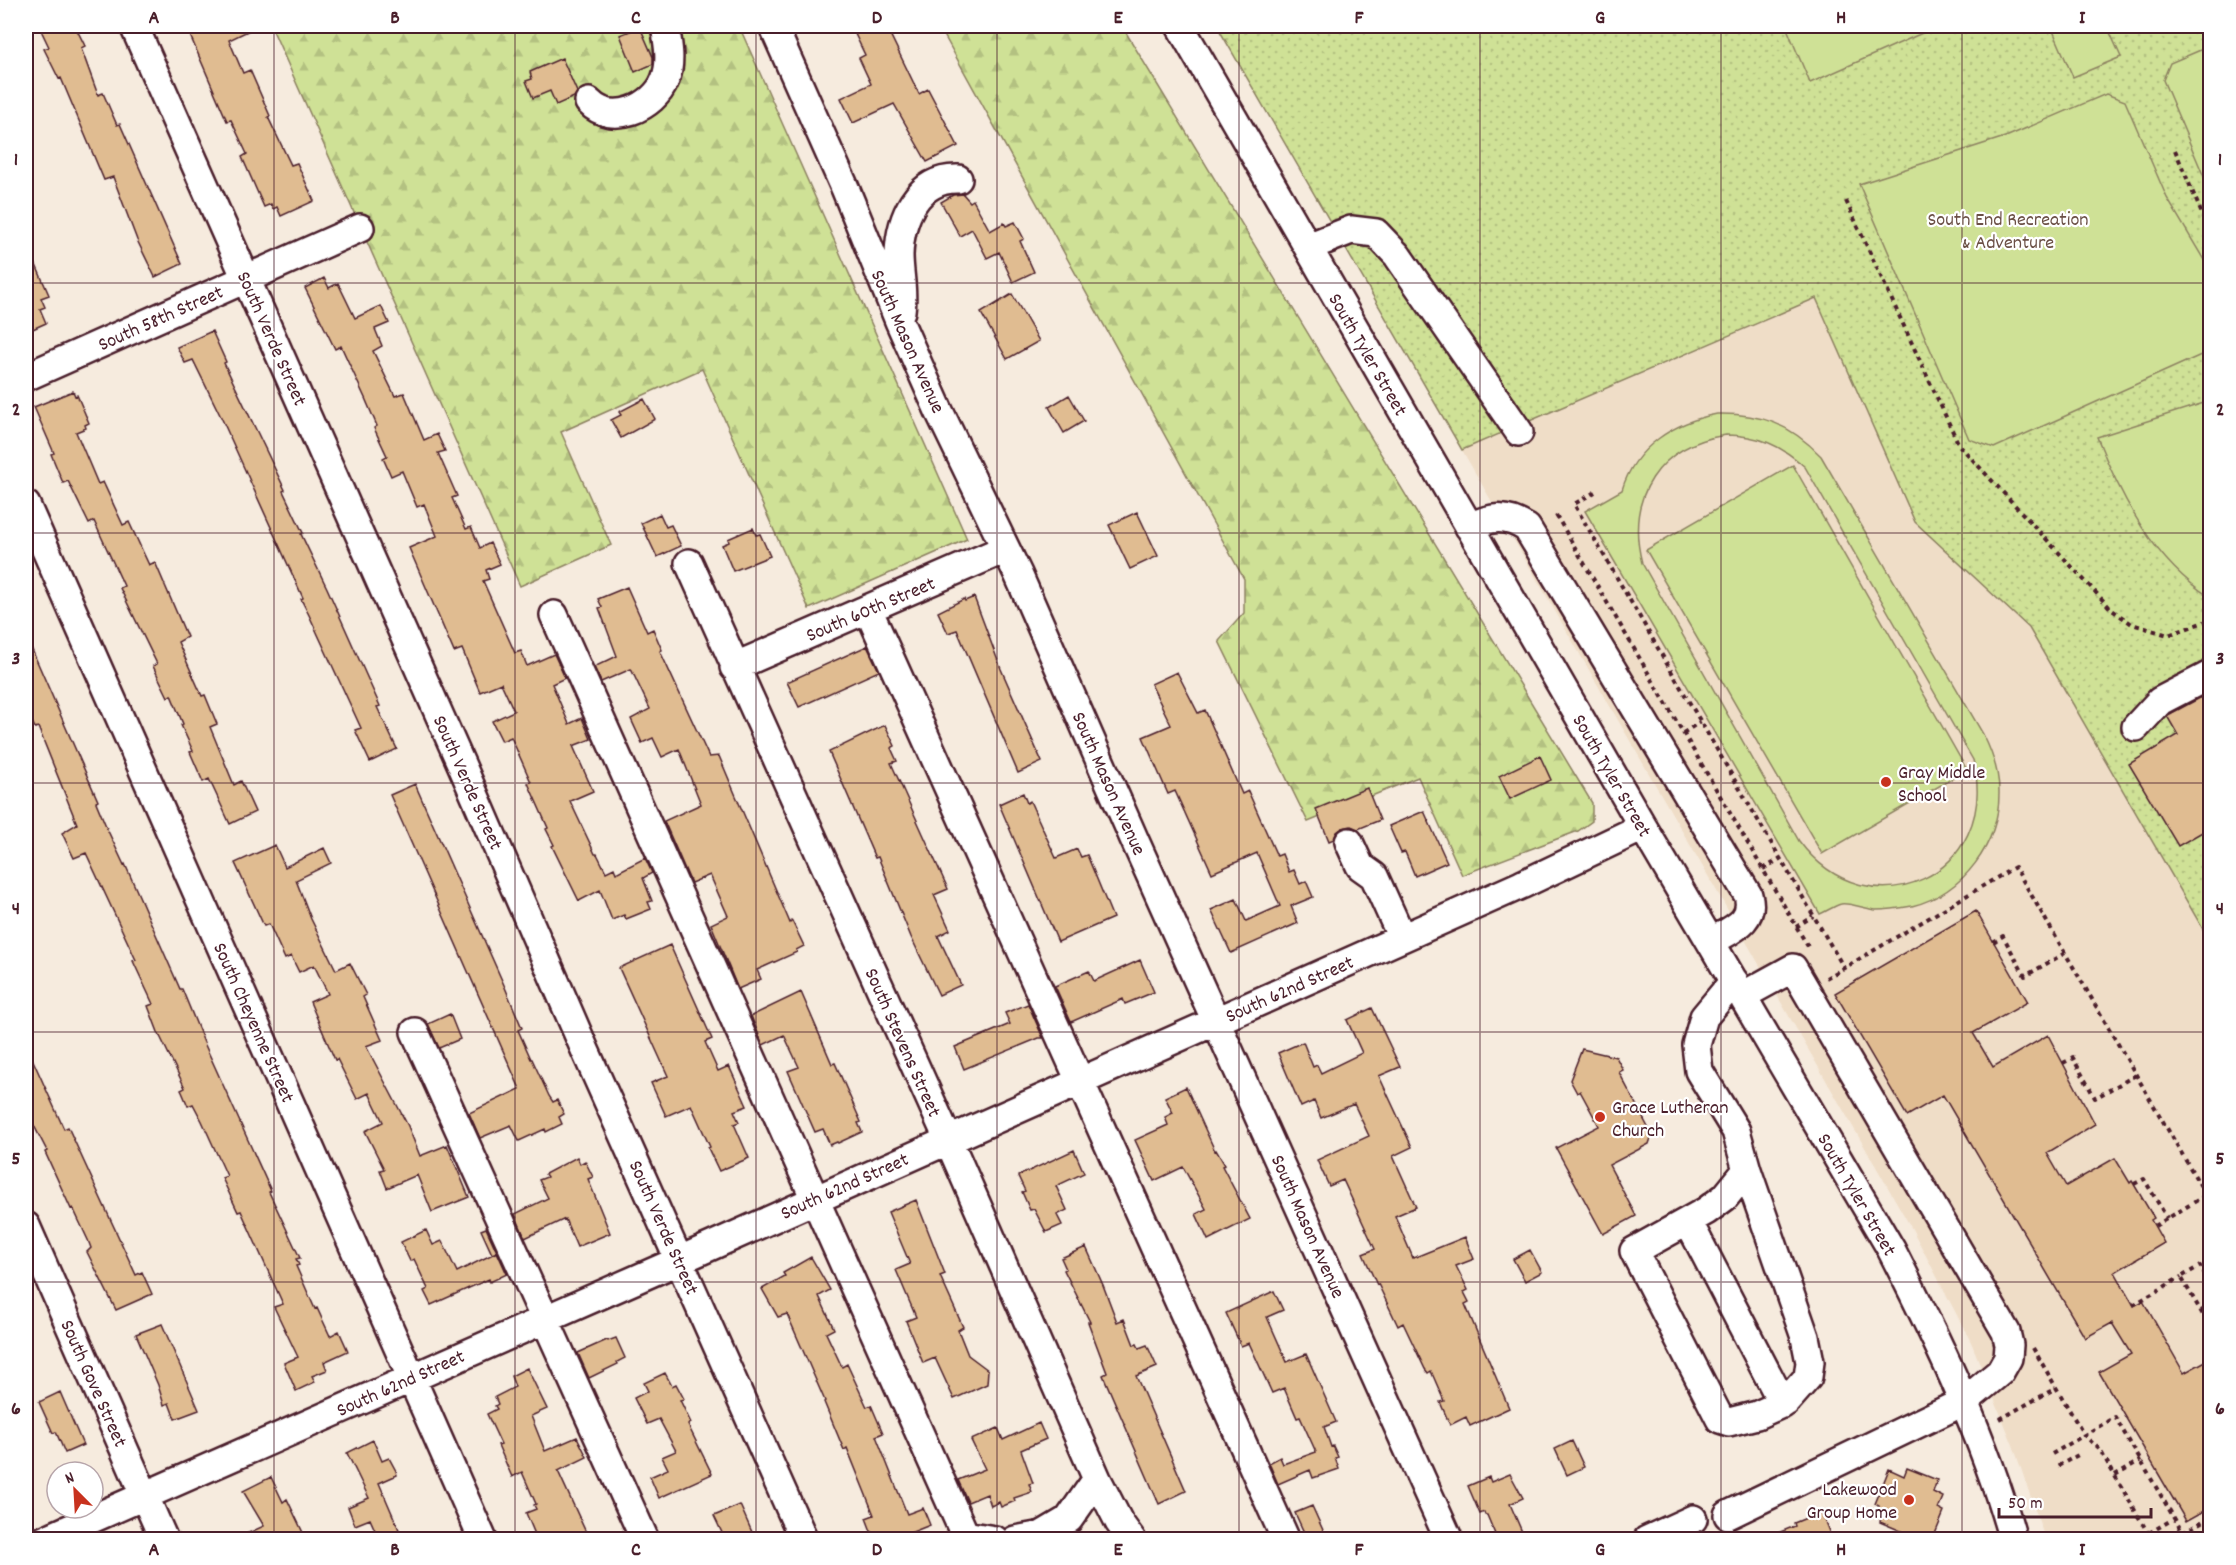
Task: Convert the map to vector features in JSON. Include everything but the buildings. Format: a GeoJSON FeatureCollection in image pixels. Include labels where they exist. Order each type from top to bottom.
{"type":"FeatureCollection","features":[{"type":"Feature","properties":{"kind":"street","name":"South Verde Street"},"geometry":{"type":"LineString","coordinates":[[134,26],[247,278],[585,1050],[804,1539]]}},
{"type":"Feature","properties":{"kind":"street"},"geometry":{"type":"LineString","coordinates":[[589,102],[602,111],[621,112],[637,109],[653,99],[668,72],[668,50],[664,26]]}},
{"type":"Feature","properties":{"kind":"street","name":"South Tyler Street"},"geometry":{"type":"LineString","coordinates":[[1180,26],[1643,827],[1891,1249],[1965,1401],[1999,1488],[2013,1539]]}},
{"type":"Feature","properties":{"kind":"street","name":"South Mason Avenue"},"geometry":{"type":"LineString","coordinates":[[773,28],[845,188],[899,321],[939,411],[1005,549],[1449,1539]]}},
{"type":"Feature","properties":{"kind":"street"},"geometry":{"type":"LineString","coordinates":[[899,321],[902,303],[899,255],[904,221],[915,198],[932,184],[958,179]]}},
{"type":"Feature","properties":{"kind":"street","name":"South 58th Street"},"geometry":{"type":"LineString","coordinates":[[26,377],[360,228]]}},
{"type":"Feature","properties":{"kind":"street"},"geometry":{"type":"LineString","coordinates":[[1308,248],[1351,230],[1376,233],[1397,255],[1519,432]]}},
{"type":"Feature","properties":{"kind":"street","name":"South Cheyenne Street"},"geometry":{"type":"LineString","coordinates":[[26,505],[483,1539]]}},
{"type":"Feature","properties":{"kind":"street"},"geometry":{"type":"LineString","coordinates":[[1469,527],[1492,518],[1511,519],[1527,528],[1748,895],[1750,902],[1746,921],[1711,942]]}},
{"type":"Feature","properties":{"kind":"street","name":"South 60th Street"},"geometry":{"type":"LineString","coordinates":[[734,667],[1005,549]]}},
{"type":"Feature","properties":{"kind":"street","name":"South Stevens Street"},"geometry":{"type":"LineString","coordinates":[[689,564],[948,1139],[1097,1479],[1125,1531]]}},
{"type":"Feature","properties":{"kind":"street"},"geometry":{"type":"LineString","coordinates":[[868,609],[1286,1539]]}},
{"type":"Feature","properties":{"kind":"street"},"geometry":{"type":"LineString","coordinates":[[554,615],[965,1535],[995,1539]]}},
{"type":"Feature","properties":{"kind":"street"},"geometry":{"type":"LineString","coordinates":[[2136,728],[2160,701],[2211,675]]}},
{"type":"Feature","properties":{"kind":"street","name":"South 62nd Street"},"geometry":{"type":"LineString","coordinates":[[44,1539],[680,1260],[1521,885],[1643,827]]}},
{"type":"Feature","properties":{"kind":"street"},"geometry":{"type":"LineString","coordinates":[[1349,842],[1360,866],[1374,876],[1402,938]]}},
{"type":"Feature","properties":{"kind":"street"},"geometry":{"type":"LineString","coordinates":[[1728,1515],[1965,1401],[2000,1372],[2008,1358],[2009,1345],[2006,1332],[1793,968],[1738,988],[1704,1017],[1696,1045],[1699,1071],[1736,1131],[1747,1170],[1805,1337],[1810,1362],[1808,1377],[1783,1404],[1756,1415],[1729,1422],[1720,1419],[1634,1251],[1706,1211],[1725,1197],[1747,1170]]}},
{"type":"Feature","properties":{"kind":"street"},"geometry":{"type":"LineString","coordinates":[[415,1032],[645,1539]]}},
{"type":"Feature","properties":{"kind":"street"},"geometry":{"type":"LineString","coordinates":[[1688,1221],[1783,1404]]}},
{"type":"Feature","properties":{"kind":"street","name":"South Gove Street"},"geometry":{"type":"LineString","coordinates":[[26,1226],[164,1539]]}},
{"type":"Feature","properties":{"kind":"street"},"geometry":{"type":"LineString","coordinates":[[1015,1539],[1042,1535],[1069,1519],[1097,1479]]}},
{"type":"Feature","properties":{"kind":"street"},"geometry":{"type":"LineString","coordinates":[[1647,1539],[1693,1519]]}},
{"type":"Feature","properties":{"kind":"path"},"geometry":{"type":"LineString","coordinates":[[2175,150],[2211,233]]}},
{"type":"Feature","properties":{"kind":"path"},"geometry":{"type":"LineString","coordinates":[[1846,201],[1959,446],[2112,610],[2132,624],[2168,635],[2211,620]]}},
{"type":"Feature","properties":{"kind":"path"},"geometry":{"type":"LineString","coordinates":[[1595,492],[1574,504],[1844,968],[2015,867],[2211,1203]]}},
{"type":"Feature","properties":{"kind":"path"},"geometry":{"type":"LineString","coordinates":[[1556,515],[1814,956]]}},
{"type":"Feature","properties":{"kind":"path"},"geometry":{"type":"LineString","coordinates":[[1683,733],[1700,722]]}},
{"type":"Feature","properties":{"kind":"path"},"geometry":{"type":"LineString","coordinates":[[1763,869],[1780,859]]}},
{"type":"Feature","properties":{"kind":"path"},"geometry":{"type":"LineString","coordinates":[[1796,927],[1814,916]]}},
{"type":"Feature","properties":{"kind":"path"},"geometry":{"type":"LineString","coordinates":[[1993,942],[2003,936],[2025,976],[2065,953]]}},
{"type":"Feature","properties":{"kind":"path"},"geometry":{"type":"LineString","coordinates":[[2063,1064],[2073,1058],[2096,1098],[2136,1075]]}},
{"type":"Feature","properties":{"kind":"path"},"geometry":{"type":"LineString","coordinates":[[2134,1184],[2144,1179],[2168,1218]]}},
{"type":"Feature","properties":{"kind":"path"},"geometry":{"type":"LineString","coordinates":[[2154,1226],[2206,1195]]}},
{"type":"Feature","properties":{"kind":"path"},"geometry":{"type":"LineString","coordinates":[[2133,1305],[2200,1266],[2211,1284]]}},
{"type":"Feature","properties":{"kind":"path"},"geometry":{"type":"LineString","coordinates":[[2181,1277],[2211,1327]]}},
{"type":"Feature","properties":{"kind":"path"},"geometry":{"type":"LineString","coordinates":[[2201,1311],[2211,1306]]}},
{"type":"Feature","properties":{"kind":"path"},"geometry":{"type":"LineString","coordinates":[[2000,1419],[2056,1388]]}},
{"type":"Feature","properties":{"kind":"path"},"geometry":{"type":"LineString","coordinates":[[2052,1454],[2115,1417],[2187,1539]]}},
{"type":"Feature","properties":{"kind":"path"},"geometry":{"type":"LineString","coordinates":[[2084,1435],[2100,1450],[2152,1539]]}},
{"type":"Feature","properties":{"kind":"path"},"geometry":{"type":"LineString","coordinates":[[2058,1466],[2078,1455]]}},
{"type":"Feature","properties":{"kind":"path"},"geometry":{"type":"LineString","coordinates":[[2115,1475],[2141,1460]]}},
{"type":"Feature","properties":{"kind":"path"},"geometry":{"type":"LineString","coordinates":[[2183,1533],[2211,1517]]}},
{"type":"Feature","properties":{"kind":"path"},"geometry":{"type":"LineString","coordinates":[[2149,1533],[2175,1518]]}},
{"type":"Feature","properties":{"kind":"shaded area","name":"Gray Middle School"},"geometry":{"type":"Polygon","coordinates":[[[1816,298],[1915,522],[2029,628],[2207,936],[2210,948],[2210,1539],[2045,1539],[2013,1445],[1971,1342],[1912,1229],[1462,450],[1816,298]]]}},
{"type":"Feature","properties":{"kind":"green space"},"geometry":{"type":"Polygon","coordinates":[[[271,26],[739,26],[967,539],[809,609],[702,369],[561,432],[611,545],[520,586],[271,26]]]}},
{"type":"Feature","properties":{"kind":"green space"},"geometry":{"type":"Polygon","coordinates":[[[939,26],[1122,26],[1592,803],[1592,821],[1578,831],[1462,875],[1418,777],[1308,822],[1219,641],[1244,613],[1244,579],[939,26]]]}},
{"type":"Feature","properties":{"kind":"green space","name":"South End Recreation & Adventure"},"geometry":{"type":"Polygon","coordinates":[[[1217,26],[2210,26],[2210,948],[2207,936],[2029,628],[1915,522],[1816,298],[1462,450],[1217,26]]]}},
{"type":"Feature","properties":{"kind":"green space"},"geometry":{"type":"Polygon","coordinates":[[[1786,26],[1938,26],[1810,83],[1786,26]]]}},
{"type":"Feature","properties":{"kind":"green space"},"geometry":{"type":"Polygon","coordinates":[[[2051,26],[2107,26],[2121,57],[2073,77],[2051,26]]]}},
{"type":"Feature","properties":{"kind":"green space"},"geometry":{"type":"Polygon","coordinates":[[[2210,46],[2210,191],[2163,80],[2170,63],[2210,46]]]}},
{"type":"Feature","properties":{"kind":"green space"},"geometry":{"type":"Polygon","coordinates":[[[2106,94],[2125,101],[2167,198],[2210,270],[2210,351],[1994,448],[1969,439],[1859,184],[2008,136],[2106,94]]]}},
{"type":"Feature","properties":{"kind":"green space"},"geometry":{"type":"Polygon","coordinates":[[[2210,401],[2210,597],[2190,583],[2156,547],[2129,505],[2097,437],[2210,401]]]}},
{"type":"Feature","properties":{"kind":"green space"},"geometry":{"type":"Polygon","coordinates":[[[1717,414],[1733,414],[1761,418],[1786,428],[1821,456],[1983,734],[1994,761],[1999,783],[1998,810],[1993,829],[1986,847],[1963,878],[1948,890],[1931,899],[1912,906],[1881,910],[1841,904],[1820,914],[1585,511],[1622,490],[1636,461],[1659,439],[1686,423],[1717,414]],[[1726,435],[1702,441],[1682,450],[1665,462],[1652,478],[1643,496],[1639,517],[1638,539],[1642,563],[1799,841],[1828,869],[1860,884],[1892,887],[1923,879],[1949,861],[1968,834],[1977,800],[1973,760],[1805,467],[1778,447],[1759,439],[1726,435]]]}},
{"type":"Feature","properties":{"kind":"green space"},"geometry":{"type":"Polygon","coordinates":[[[1793,465],[1967,770],[1822,854],[1646,550],[1793,465]]]}},
{"type":"Feature","properties":{"kind":"place","name":"Gray Middle School"},"geometry":{"type":"Point","coordinates":[1886,782]}},
{"type":"Feature","properties":{"kind":"place","name":"Grace Lutheran Church"},"geometry":{"type":"Point","coordinates":[1600,1117]}},
{"type":"Feature","properties":{"kind":"place","name":"Lakewood Group Home"},"geometry":{"type":"Point","coordinates":[1909,1500]}}]}
